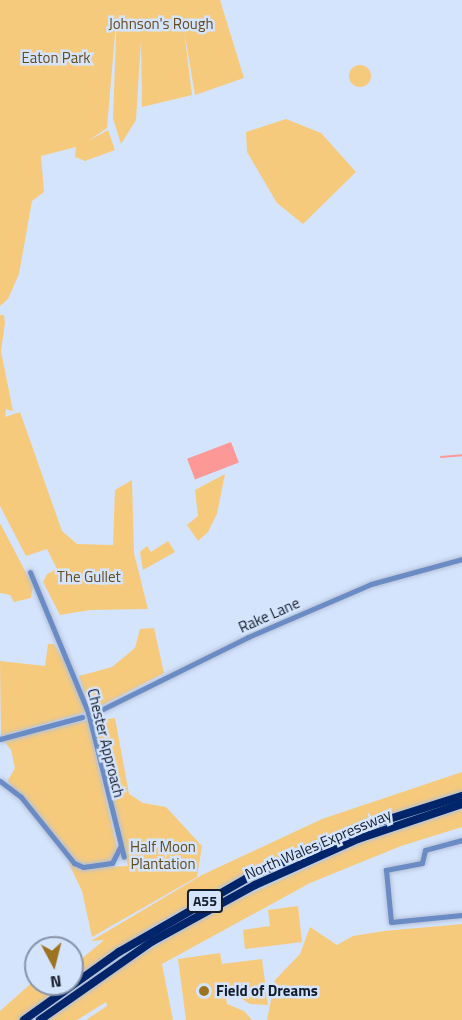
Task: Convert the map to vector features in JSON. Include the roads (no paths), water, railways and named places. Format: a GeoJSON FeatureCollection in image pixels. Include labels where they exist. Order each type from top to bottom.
{"type":"FeatureCollection","features":[{"type":"Feature","properties":{"kind":"highway","name":"North Wales Expressway"},"geometry":{"type":"LineString","coordinates":[[24,1020],[119,952],[247,878],[348,832],[462,796]]}},
{"type":"Feature","properties":{"kind":"highway","name":"North Wales Expressway"},"geometry":{"type":"LineString","coordinates":[[40,1020],[153,941],[255,885],[358,839],[462,804]]}},
{"type":"Feature","properties":{"kind":"street","name":"Rake Lane"},"geometry":{"type":"LineString","coordinates":[[93,714],[248,637],[352,592],[406,572],[462,559]]}},
{"type":"Feature","properties":{"kind":"street","name":"Chester Approach"},"geometry":{"type":"LineString","coordinates":[[30,572],[88,712],[124,856]]}},
{"type":"Feature","properties":{"kind":"street"},"geometry":{"type":"LineString","coordinates":[[0,739],[82,717]]}},
{"type":"Feature","properties":{"kind":"street"},"geometry":{"type":"LineString","coordinates":[[0,781],[21,797],[74,862],[83,867],[112,863],[120,844]]}},
{"type":"Feature","properties":{"kind":"street"},"geometry":{"type":"LineString","coordinates":[[462,840],[424,850],[422,863],[386,870],[391,922],[462,915]]}},
{"type":"Feature","properties":{"kind":"waterway"},"geometry":{"type":"LineString","coordinates":[[441,457],[462,455]]}},
{"type":"Feature","properties":{"kind":"place","name":"Field of Dreams"},"geometry":{"type":"Point","coordinates":[204,991]}},
{"type":"Feature","properties":{"kind":"park label","name":"Johnson's Rough"},"geometry":{"type":"Point","coordinates":[161,24]}},
{"type":"Feature","properties":{"kind":"park label","name":"Eaton Park"},"geometry":{"type":"Point","coordinates":[56,58]}},
{"type":"Feature","properties":{"kind":"park label","name":"The Gullet"},"geometry":{"type":"Point","coordinates":[89,577]}},
{"type":"Feature","properties":{"kind":"park label","name":"Half Moon Plantation"},"geometry":{"type":"Point","coordinates":[163,854]}}]}
